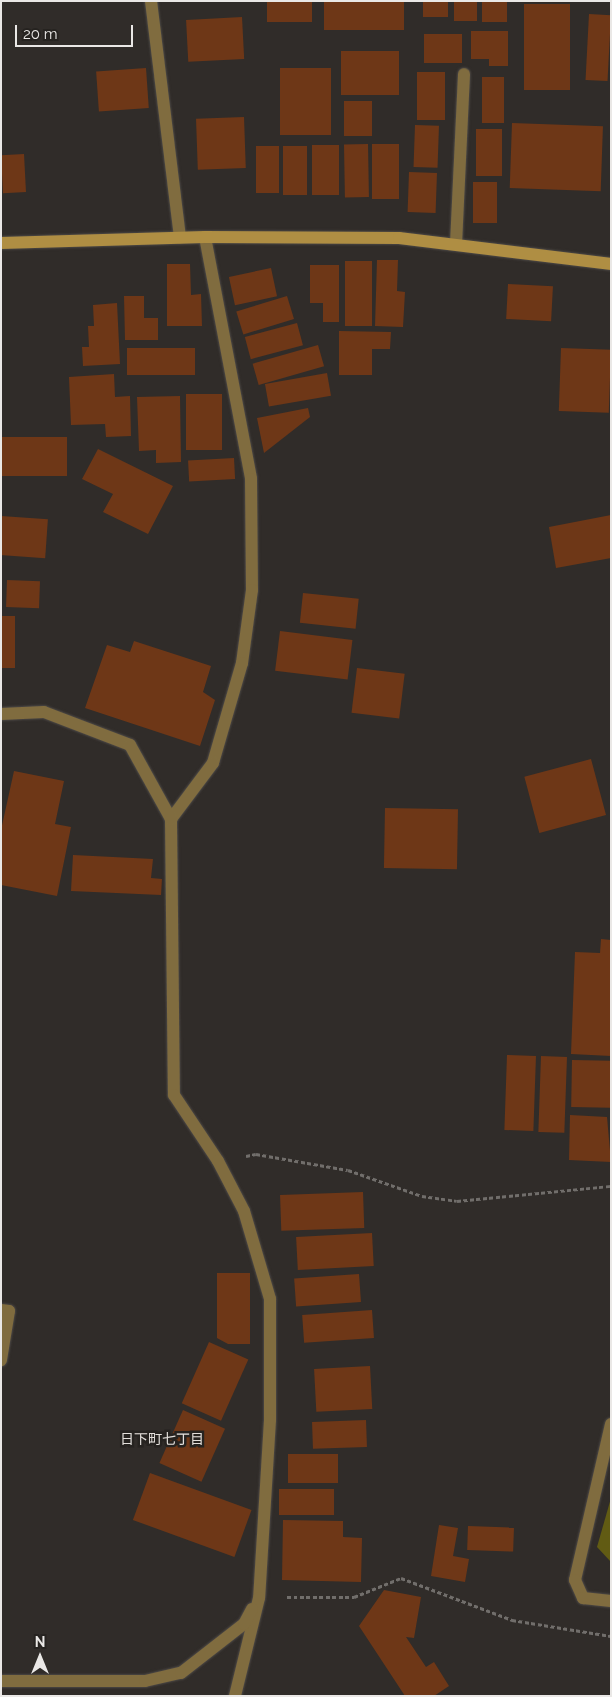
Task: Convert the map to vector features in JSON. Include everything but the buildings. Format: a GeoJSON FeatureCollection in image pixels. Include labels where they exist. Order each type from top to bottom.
{"type":"FeatureCollection","features":[{"type":"Feature","properties":{"kind":"street"},"geometry":{"type":"LineString","coordinates":[[151,1],[180,237]]}},
{"type":"Feature","properties":{"kind":"street"},"geometry":{"type":"LineString","coordinates":[[456,244],[464,74]]}},
{"type":"Feature","properties":{"kind":"street"},"geometry":{"type":"LineString","coordinates":[[1,243],[180,237],[399,238],[611,264]]}},
{"type":"Feature","properties":{"kind":"street"},"geometry":{"type":"LineString","coordinates":[[171,819],[213,763],[242,663],[252,590],[251,479],[206,237]]}},
{"type":"Feature","properties":{"kind":"street"},"geometry":{"type":"LineString","coordinates":[[1,714],[44,712],[130,745],[171,819],[174,1095],[218,1161],[244,1212],[270,1299],[270,1420],[259,1598],[235,1696]]}},
{"type":"Feature","properties":{"kind":"street"},"geometry":{"type":"LineString","coordinates":[[1,1310],[9,1311],[1,1360]]}},
{"type":"Feature","properties":{"kind":"street"},"geometry":{"type":"LineString","coordinates":[[611,1424],[574,1580],[583,1598],[611,1601]]}},
{"type":"Feature","properties":{"kind":"street"},"geometry":{"type":"LineString","coordinates":[[1,1681],[146,1681],[181,1673],[244,1624],[259,1598]]}},
{"type":"Feature","properties":{"kind":"path"},"geometry":{"type":"LineString","coordinates":[[218,1161],[256,1154],[348,1170],[422,1196],[457,1201],[611,1186]]}},
{"type":"Feature","properties":{"kind":"path"},"geometry":{"type":"LineString","coordinates":[[259,1598],[354,1597],[401,1578],[512,1620],[611,1636]]}},
{"type":"Feature","properties":{"kind":"shaded area"},"geometry":{"type":"Polygon","coordinates":[[[611,1498],[611,1562],[597,1547],[611,1498]]]}},
{"type":"Feature","properties":{"kind":"district","name":"日下町七丁目"},"geometry":{"type":"Point","coordinates":[162,1439]}}]}
